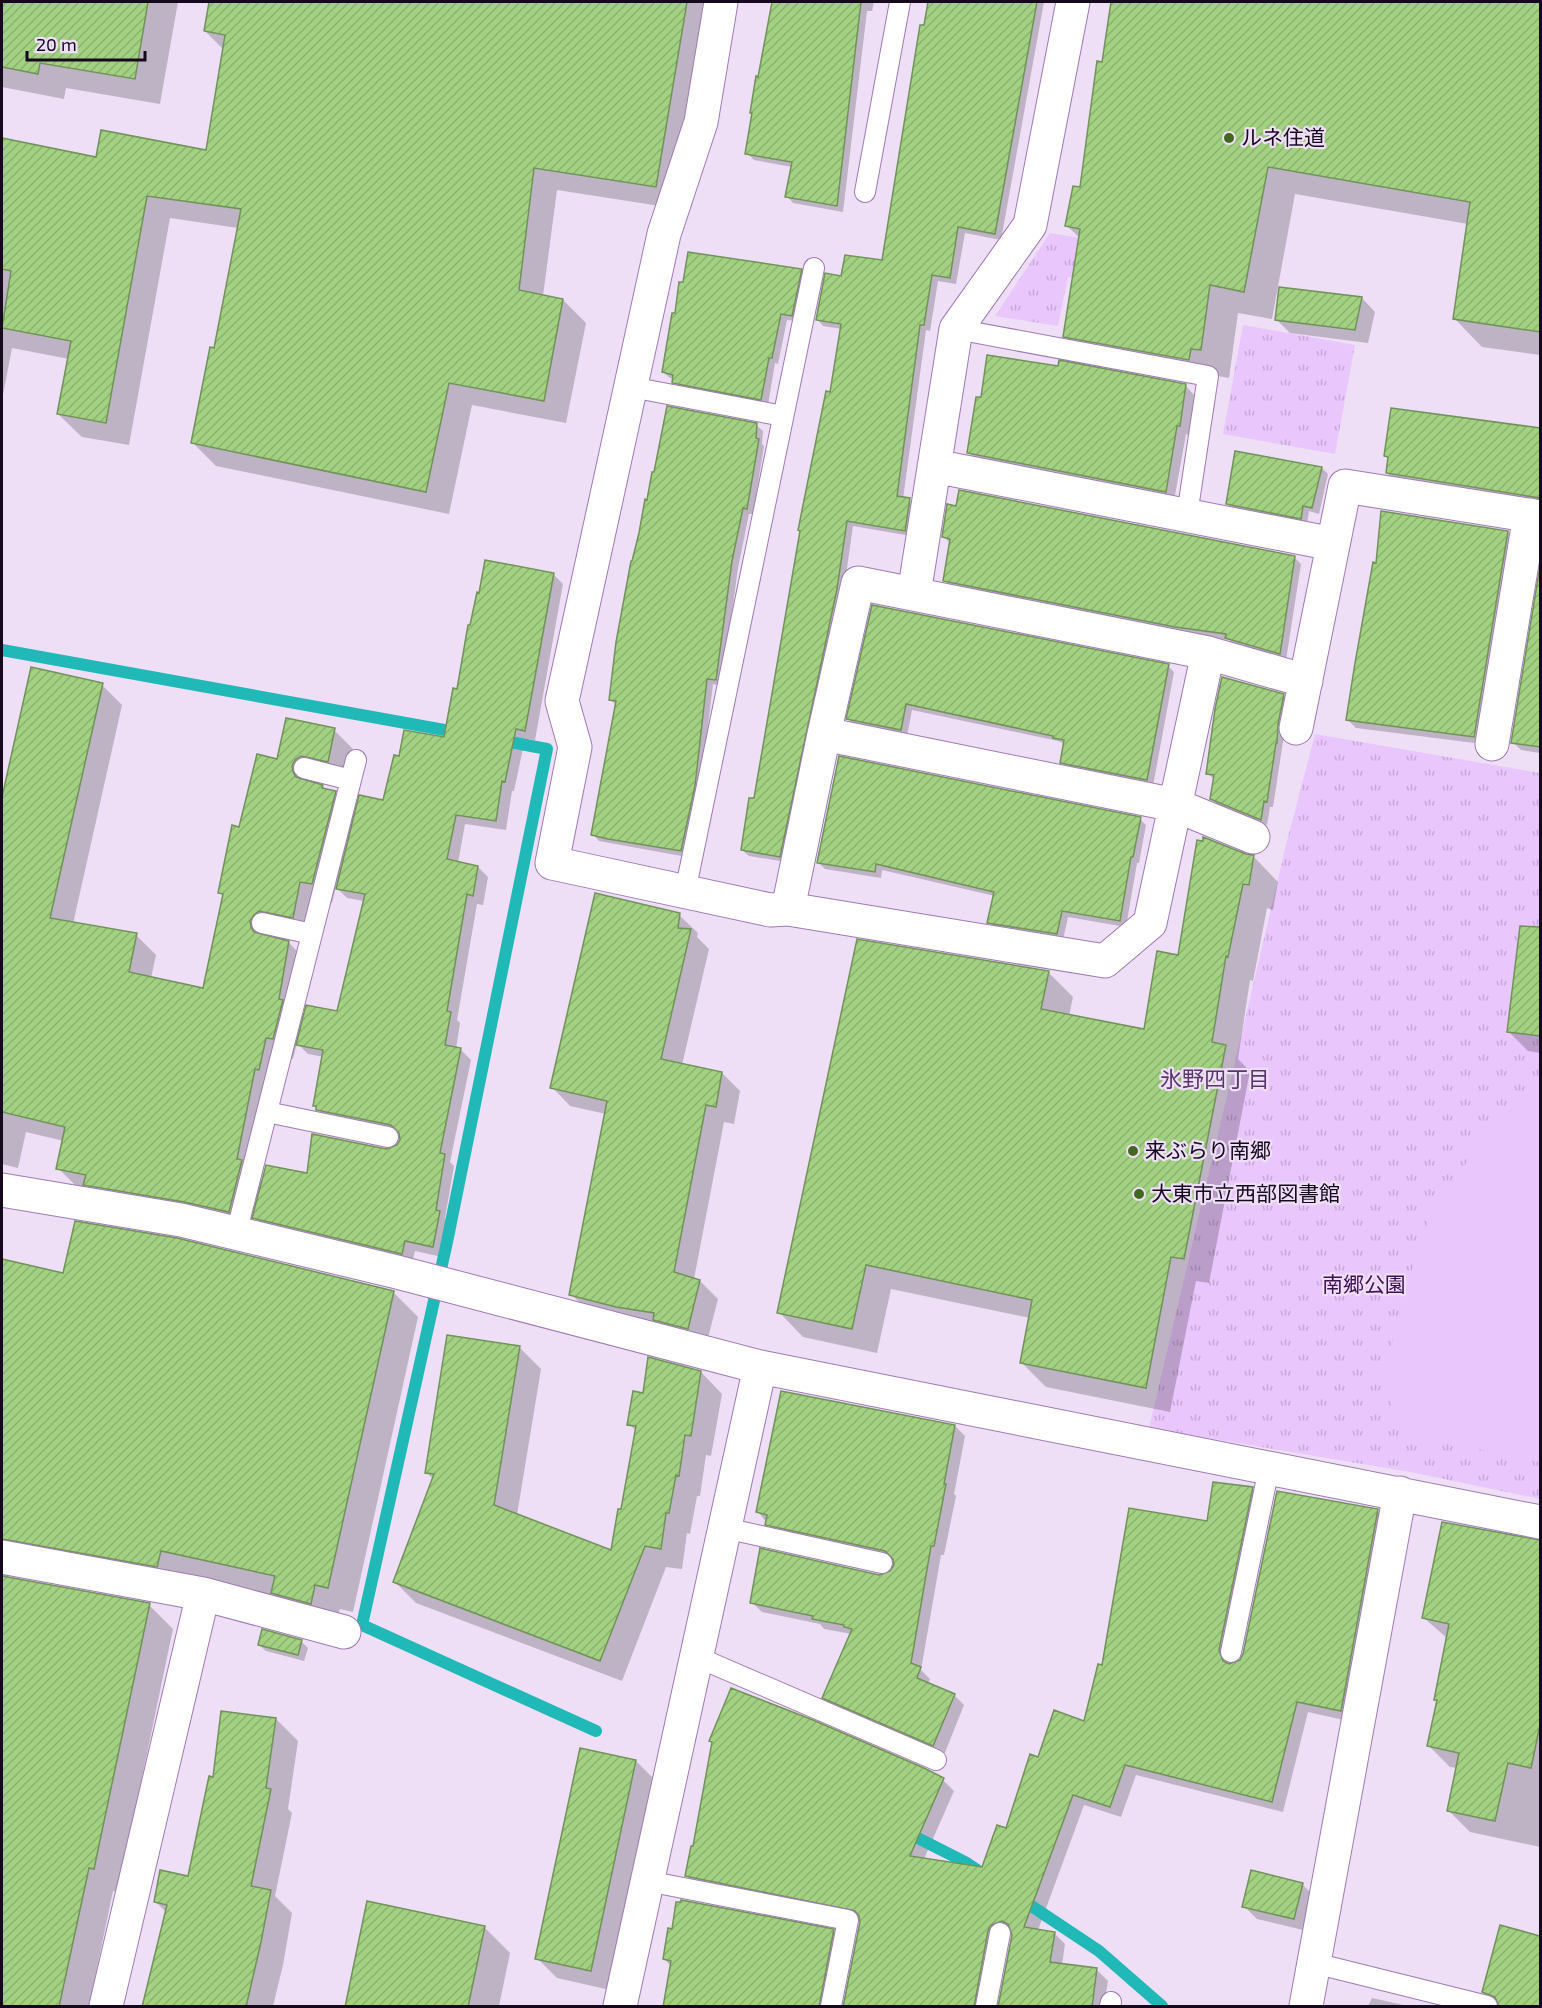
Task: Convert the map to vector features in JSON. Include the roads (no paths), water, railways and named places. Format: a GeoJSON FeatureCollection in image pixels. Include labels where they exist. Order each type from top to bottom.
{"type":"FeatureCollection","features":[{"type":"Feature","properties":{"kind":"street"},"geometry":{"type":"LineString","coordinates":[[721,2],[701,122],[664,234],[562,701],[575,747],[552,863],[770,910],[788,909],[1105,961],[1150,923],[1208,653]]}},
{"type":"Feature","properties":{"kind":"street"},"geometry":{"type":"LineString","coordinates":[[914,594],[956,329],[1030,225],[1072,2]]}},
{"type":"Feature","properties":{"kind":"street"},"geometry":{"type":"LineString","coordinates":[[934,466],[1333,543]]}},
{"type":"Feature","properties":{"kind":"street"},"geometry":{"type":"LineString","coordinates":[[1296,728],[1345,486],[1535,516],[1492,744]]}},
{"type":"Feature","properties":{"kind":"street"},"geometry":{"type":"LineString","coordinates":[[788,909],[858,583],[1208,653],[1306,681]]}},
{"type":"Feature","properties":{"kind":"street"},"geometry":{"type":"LineString","coordinates":[[824,734],[1175,805],[1253,837]]}},
{"type":"Feature","properties":{"kind":"street"},"geometry":{"type":"LineString","coordinates":[[2,1190],[181,1220],[397,1272],[760,1367],[1540,1522]]}},
{"type":"Feature","properties":{"kind":"street"},"geometry":{"type":"LineString","coordinates":[[620,2007],[760,1367]]}},
{"type":"Feature","properties":{"kind":"street"},"geometry":{"type":"LineString","coordinates":[[1306,2007],[1400,1493]]}},
{"type":"Feature","properties":{"kind":"street"},"geometry":{"type":"LineString","coordinates":[[2,1557],[203,1594],[344,1632]]}},
{"type":"Feature","properties":{"kind":"street"},"geometry":{"type":"LineString","coordinates":[[106,2007],[203,1594]]}},
{"type":"Feature","properties":{"kind":"lane"},"geometry":{"type":"LineString","coordinates":[[865,192],[900,2]]}},
{"type":"Feature","properties":{"kind":"lane"},"geometry":{"type":"LineString","coordinates":[[685,892],[814,268]]}},
{"type":"Feature","properties":{"kind":"lane"},"geometry":{"type":"LineString","coordinates":[[956,329],[1208,376],[1187,515]]}},
{"type":"Feature","properties":{"kind":"lane"},"geometry":{"type":"LineString","coordinates":[[631,387],[783,416]]}},
{"type":"Feature","properties":{"kind":"lane"},"geometry":{"type":"LineString","coordinates":[[236,1234],[356,760]]}},
{"type":"Feature","properties":{"kind":"lane"},"geometry":{"type":"LineString","coordinates":[[304,768],[351,780]]}},
{"type":"Feature","properties":{"kind":"lane"},"geometry":{"type":"LineString","coordinates":[[262,923],[312,934]]}},
{"type":"Feature","properties":{"kind":"lane"},"geometry":{"type":"LineString","coordinates":[[267,1112],[388,1137]]}},
{"type":"Feature","properties":{"kind":"lane"},"geometry":{"type":"LineString","coordinates":[[1232,1652],[1269,1468]]}},
{"type":"Feature","properties":{"kind":"lane"},"geometry":{"type":"LineString","coordinates":[[725,1528],[882,1563]]}},
{"type":"Feature","properties":{"kind":"lane"},"geometry":{"type":"LineString","coordinates":[[697,1656],[936,1760]]}},
{"type":"Feature","properties":{"kind":"lane"},"geometry":{"type":"LineString","coordinates":[[647,1881],[848,1920],[831,2007]]}},
{"type":"Feature","properties":{"kind":"lane"},"geometry":{"type":"LineString","coordinates":[[986,2007],[1000,1933]]}},
{"type":"Feature","properties":{"kind":"lane"},"geometry":{"type":"LineString","coordinates":[[1314,1963],[1487,2007]]}},
{"type":"Feature","properties":{"kind":"waterway"},"geometry":{"type":"LineString","coordinates":[[2,650],[461,733]]}},
{"type":"Feature","properties":{"kind":"waterway"},"geometry":{"type":"LineString","coordinates":[[499,740],[547,749],[447,1242],[362,1625],[596,1731]]}},
{"type":"Feature","properties":{"kind":"waterway"},"geometry":{"type":"LineString","coordinates":[[904,1831],[965,1862],[983,1874]]}},
{"type":"Feature","properties":{"kind":"waterway"},"geometry":{"type":"LineString","coordinates":[[1018,1897],[1099,1951],[1162,2006]]}},
{"type":"Feature","properties":{"kind":"place","name":"ルネ住道"},"geometry":{"type":"Point","coordinates":[1229,138]}},
{"type":"Feature","properties":{"kind":"place","name":"来ぶらり南郷"},"geometry":{"type":"Point","coordinates":[1133,1151]}},
{"type":"Feature","properties":{"kind":"place","name":"大東市立西部図書館"},"geometry":{"type":"Point","coordinates":[1139,1194]}},
{"type":"Feature","properties":{"kind":"district","name":"氷野四丁目"},"geometry":{"type":"Point","coordinates":[1215,1079]}},
{"type":"Feature","properties":{"kind":"park label","name":"南郷公園"},"geometry":{"type":"Point","coordinates":[1364,1285]}}]}
